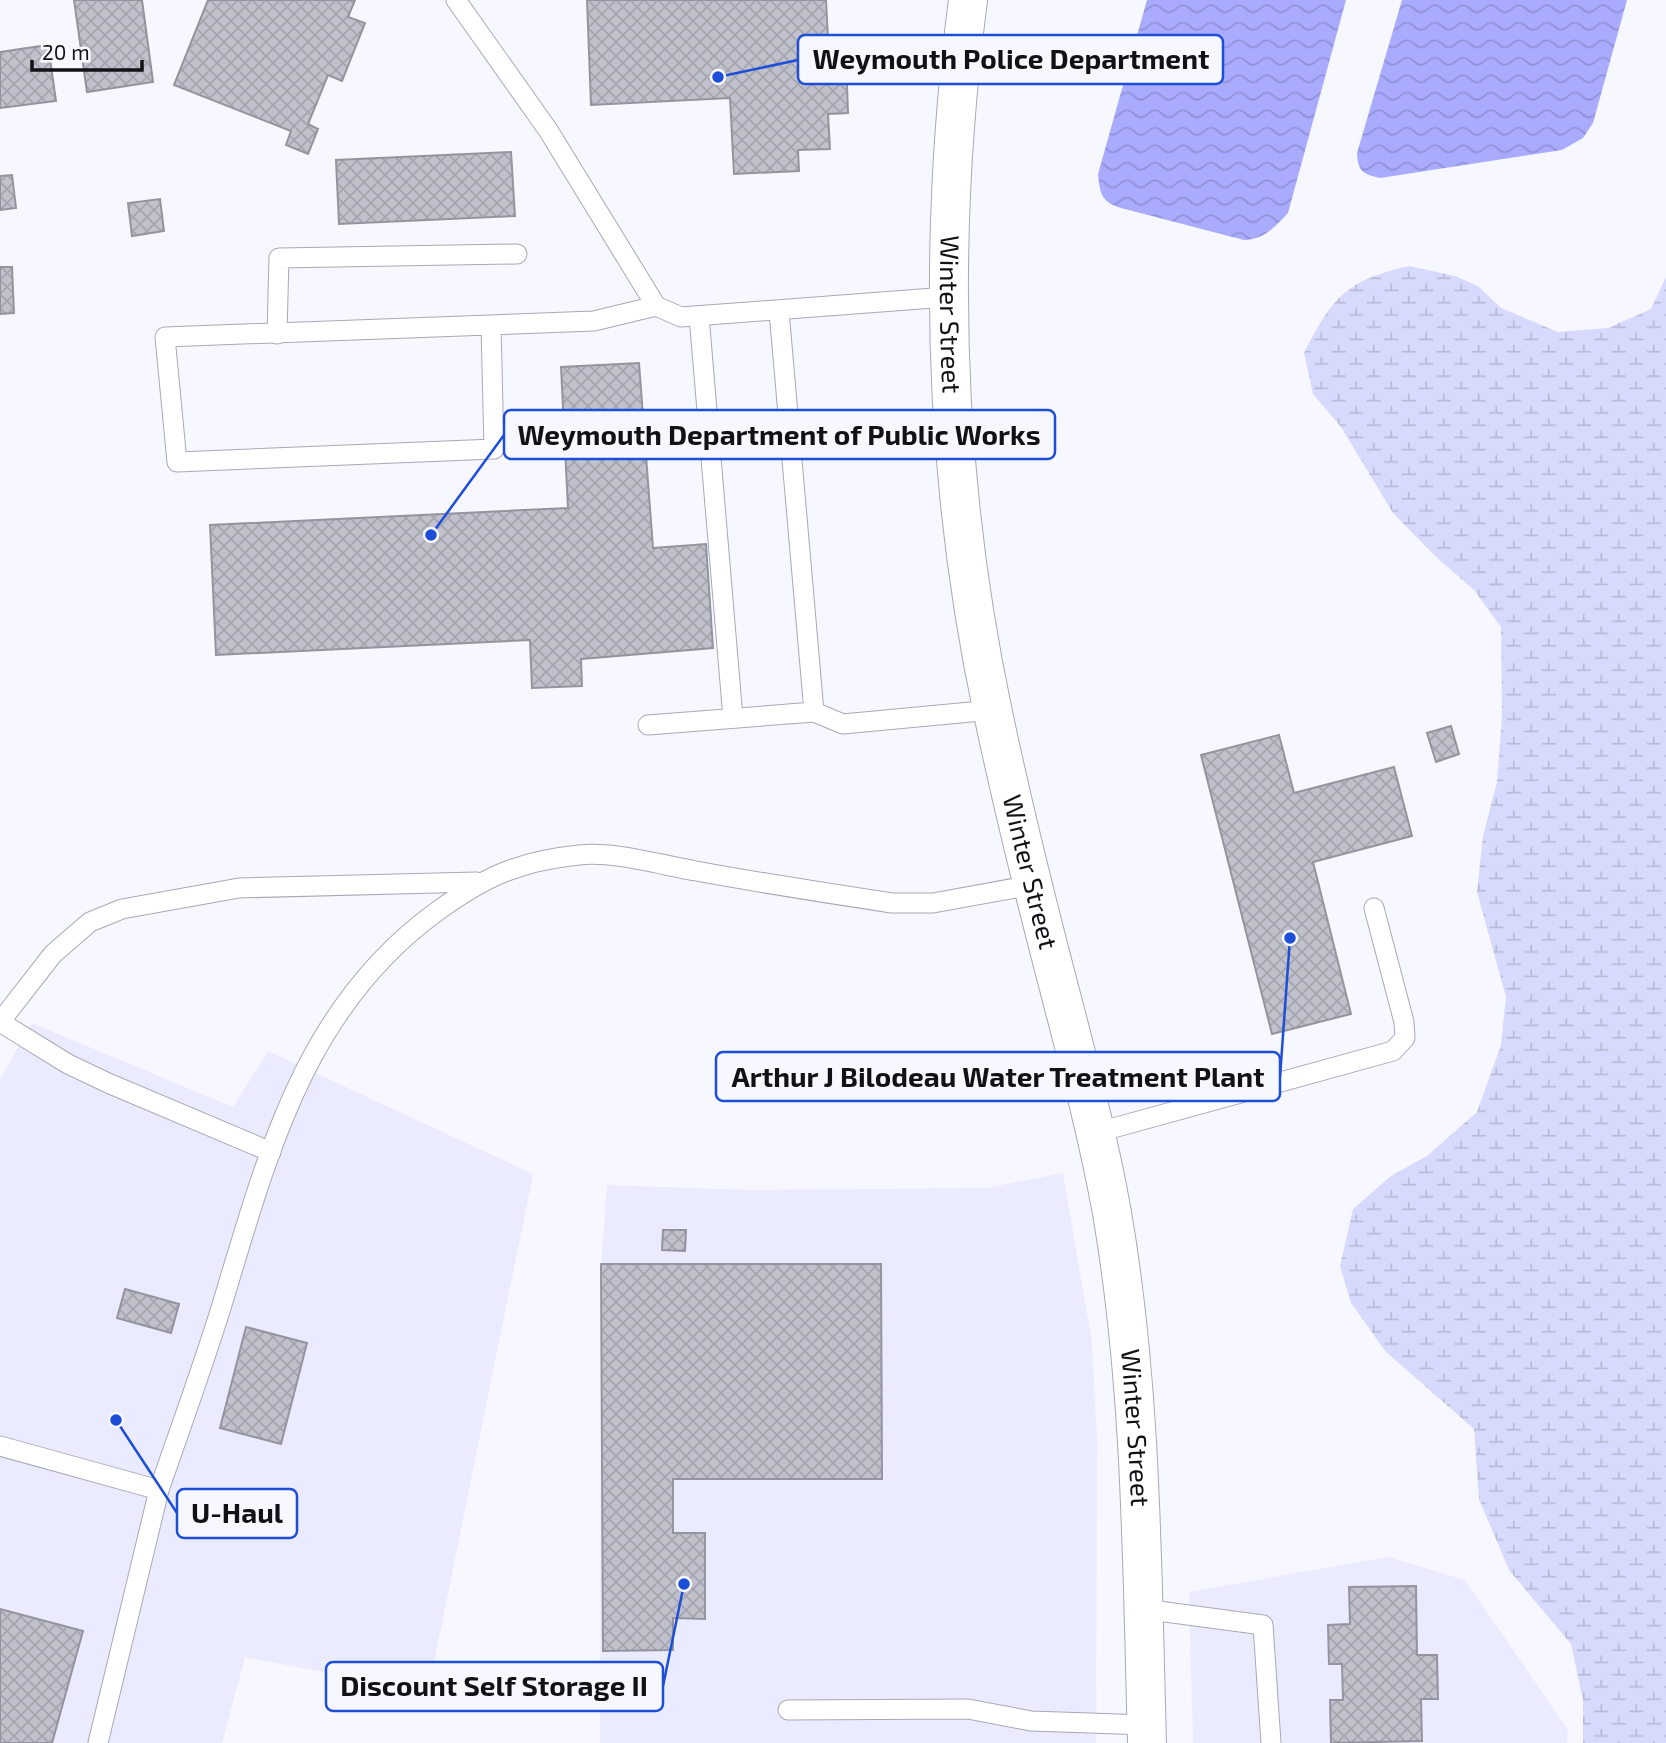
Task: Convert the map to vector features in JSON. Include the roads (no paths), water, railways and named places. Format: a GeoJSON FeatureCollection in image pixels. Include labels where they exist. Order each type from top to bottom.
{"type":"FeatureCollection","features":[{"type":"Feature","properties":{"kind":"main road","name":"Winter Street"},"geometry":{"type":"LineString","coordinates":[[968,0],[952,145],[947,297],[958,498],[992,710],[1111,1209],[1130,1352],[1137,1431],[1147,1734]]}},
{"type":"Feature","properties":{"kind":"lane"},"geometry":{"type":"LineString","coordinates":[[456,0],[548,130],[656,306],[681,317],[947,297]]}},
{"type":"Feature","properties":{"kind":"lane"},"geometry":{"type":"LineString","coordinates":[[277,334],[279,258],[517,254]]}},
{"type":"Feature","properties":{"kind":"lane"},"geometry":{"type":"LineString","coordinates":[[491,326],[494,449],[177,462],[165,337],[594,321],[656,306]]}},
{"type":"Feature","properties":{"kind":"lane"},"geometry":{"type":"LineString","coordinates":[[779,311],[814,712]]}},
{"type":"Feature","properties":{"kind":"lane"},"geometry":{"type":"LineString","coordinates":[[699,316],[733,718]]}},
{"type":"Feature","properties":{"kind":"lane"},"geometry":{"type":"LineString","coordinates":[[648,725],[814,712],[843,724],[992,710]]}},
{"type":"Feature","properties":{"kind":"lane"},"geometry":{"type":"LineString","coordinates":[[98,1743],[159,1490],[285,1111],[313,1051],[361,978],[413,928],[477,883],[520,865],[582,855],[636,860],[892,904],[933,903],[1032,885]]}},
{"type":"Feature","properties":{"kind":"lane"},"geometry":{"type":"LineString","coordinates":[[271,1152],[68,1064],[0,1022],[53,954],[90,922],[122,909],[239,888],[477,883]]}},
{"type":"Feature","properties":{"kind":"lane"},"geometry":{"type":"LineString","coordinates":[[1095,1133],[1393,1051],[1405,1038],[1404,1022],[1374,908]]}},
{"type":"Feature","properties":{"kind":"lane"},"geometry":{"type":"LineString","coordinates":[[0,1447],[159,1490]]}},
{"type":"Feature","properties":{"kind":"lane"},"geometry":{"type":"LineString","coordinates":[[1143,1609],[1263,1625],[1271,1743]]}},
{"type":"Feature","properties":{"kind":"lane"},"geometry":{"type":"LineString","coordinates":[[788,1710],[968,1709],[1031,1721],[1147,1734]]}},
{"type":"Feature","properties":{"kind":"water"},"geometry":{"type":"Polygon","coordinates":[[[1147,0],[1346,0],[1288,213],[1263,235],[1244,240],[1121,208],[1109,203],[1103,196],[1098,174],[1147,0]]]}},
{"type":"Feature","properties":{"kind":"water"},"geometry":{"type":"Polygon","coordinates":[[[1402,0],[1627,0],[1593,123],[1583,138],[1562,150],[1380,178],[1365,173],[1358,164],[1357,153],[1402,0]]]}},
{"type":"Feature","properties":{"kind":"place","name":"Weymouth Police Department"},"geometry":{"type":"Point","coordinates":[718,77]}},
{"type":"Feature","properties":{"kind":"place","name":"Weymouth Department of Public Works"},"geometry":{"type":"Point","coordinates":[431,535]}},
{"type":"Feature","properties":{"kind":"place","name":"Arthur J Bilodeau Water Treatment Plant"},"geometry":{"type":"Point","coordinates":[1290,938]}},
{"type":"Feature","properties":{"kind":"place","name":"U-Haul"},"geometry":{"type":"Point","coordinates":[116,1420]}},
{"type":"Feature","properties":{"kind":"place","name":"Discount Self Storage II"},"geometry":{"type":"Point","coordinates":[684,1584]}}]}
